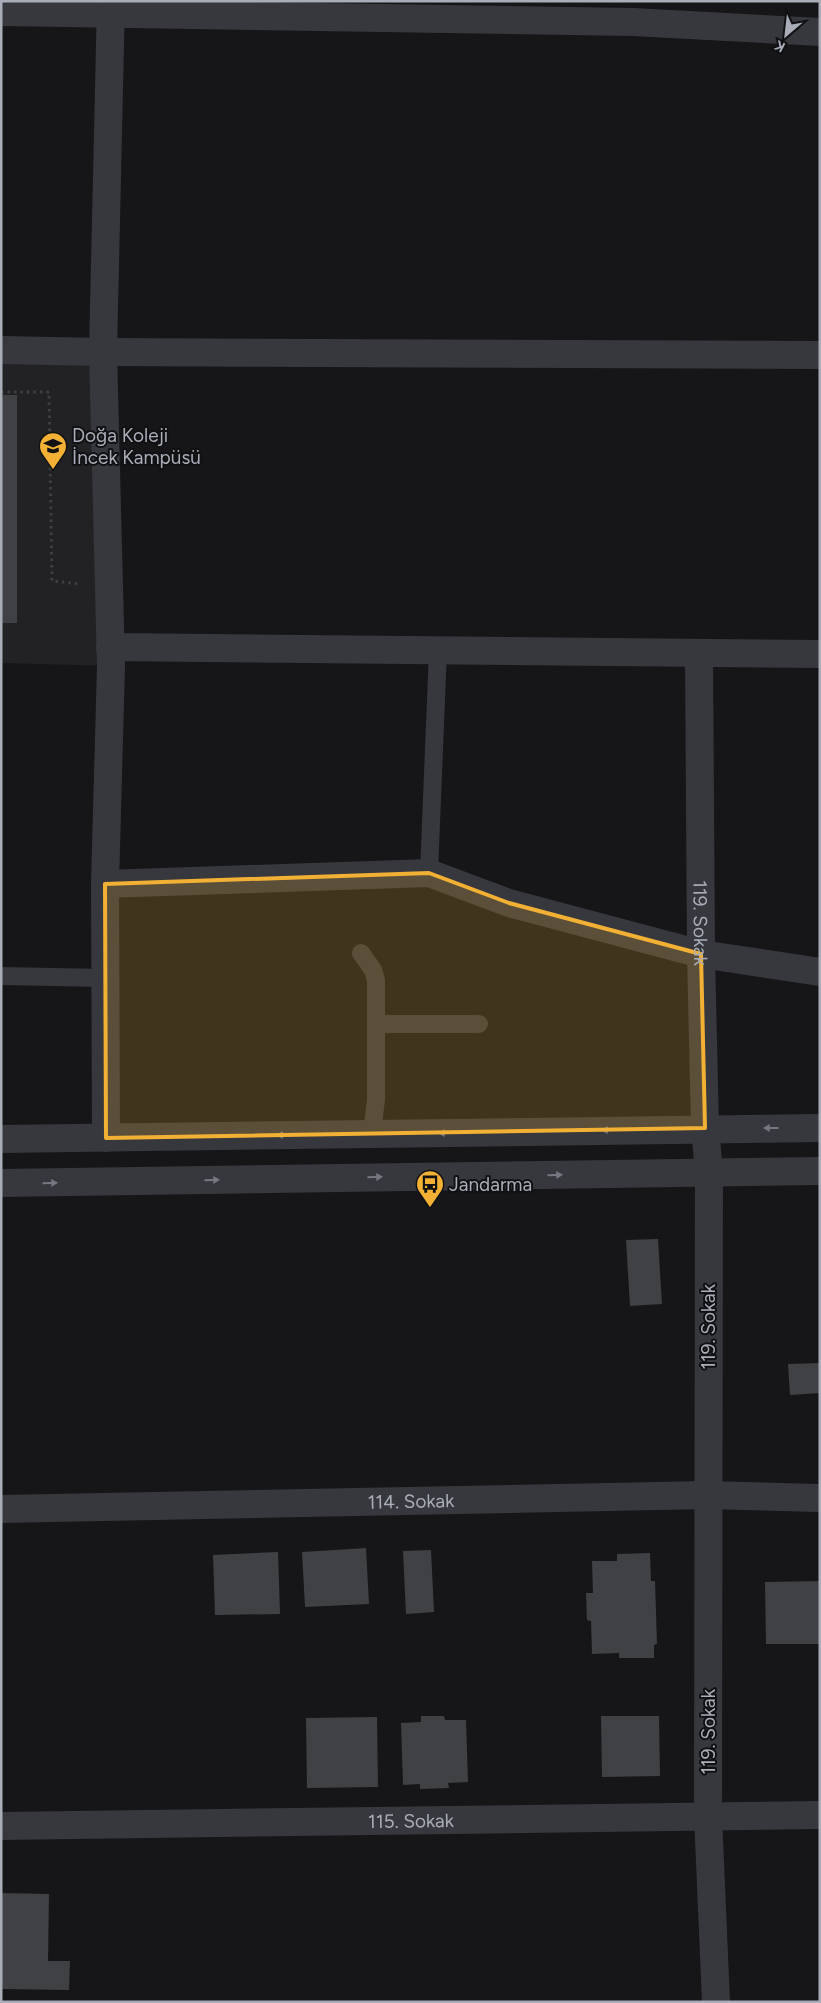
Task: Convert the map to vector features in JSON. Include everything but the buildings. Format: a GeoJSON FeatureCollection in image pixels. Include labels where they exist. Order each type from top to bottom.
{"type":"FeatureCollection","features":[{"type":"Feature","properties":{"kind":"street"},"geometry":{"type":"LineString","coordinates":[[106,1138],[105,884],[111,666],[102,352],[111,8]]}},
{"type":"Feature","properties":{"kind":"street"},"geometry":{"type":"LineString","coordinates":[[1,12],[111,8],[633,12],[820,32]]}},
{"type":"Feature","properties":{"kind":"street"},"geometry":{"type":"LineString","coordinates":[[1,350],[820,355]]}},
{"type":"Feature","properties":{"kind":"street"},"geometry":{"type":"LineString","coordinates":[[110,647],[820,654]]}},
{"type":"Feature","properties":{"kind":"street","name":"119. Sokak"},"geometry":{"type":"LineString","coordinates":[[700,653],[701,954],[705,1128],[709,1172],[708,1815],[716,2002]]}},
{"type":"Feature","properties":{"kind":"street"},"geometry":{"type":"LineString","coordinates":[[105,884],[428,873],[509,903],[701,954],[820,972]]}},
{"type":"Feature","properties":{"kind":"street"},"geometry":{"type":"LineString","coordinates":[[1,1139],[705,1128],[820,1128]]}},
{"type":"Feature","properties":{"kind":"street"},"geometry":{"type":"LineString","coordinates":[[1,1183],[820,1171]]}},
{"type":"Feature","properties":{"kind":"street","name":"114. Sokak"},"geometry":{"type":"LineString","coordinates":[[1,1509],[707,1495],[820,1498]]}},
{"type":"Feature","properties":{"kind":"street","name":"115. Sokak"},"geometry":{"type":"LineString","coordinates":[[1,1826],[820,1814]]}},
{"type":"Feature","properties":{"kind":"lane"},"geometry":{"type":"LineString","coordinates":[[428,873],[438,650]]}},
{"type":"Feature","properties":{"kind":"lane"},"geometry":{"type":"LineString","coordinates":[[361,953],[370,965],[376,980],[376,1099],[372,1134]]}},
{"type":"Feature","properties":{"kind":"lane"},"geometry":{"type":"LineString","coordinates":[[1,976],[106,978]]}},
{"type":"Feature","properties":{"kind":"lane"},"geometry":{"type":"LineString","coordinates":[[376,1024],[479,1024]]}},
{"type":"Feature","properties":{"kind":"path"},"geometry":{"type":"LineString","coordinates":[[1,392],[49,392],[52,581],[109,587]]}},
{"type":"Feature","properties":{"kind":"highlighted area"},"geometry":{"type":"Polygon","coordinates":[[[429,873],[509,903],[701,954],[705,1128],[106,1138],[105,884],[429,873]]]}},
{"type":"Feature","properties":{"kind":"shaded area","name":"Doğa Koleji İncek Kampüsü"},"geometry":{"type":"Polygon","coordinates":[[[1,350],[103,352],[111,666],[1,663],[1,350]]]}},
{"type":"Feature","properties":{"kind":"place","name":"Doğa Koleji İncek Kampüsü"},"geometry":{"type":"Point","coordinates":[53,470]}},
{"type":"Feature","properties":{"kind":"place","name":"Jandarma"},"geometry":{"type":"Point","coordinates":[430,1208]}}]}
